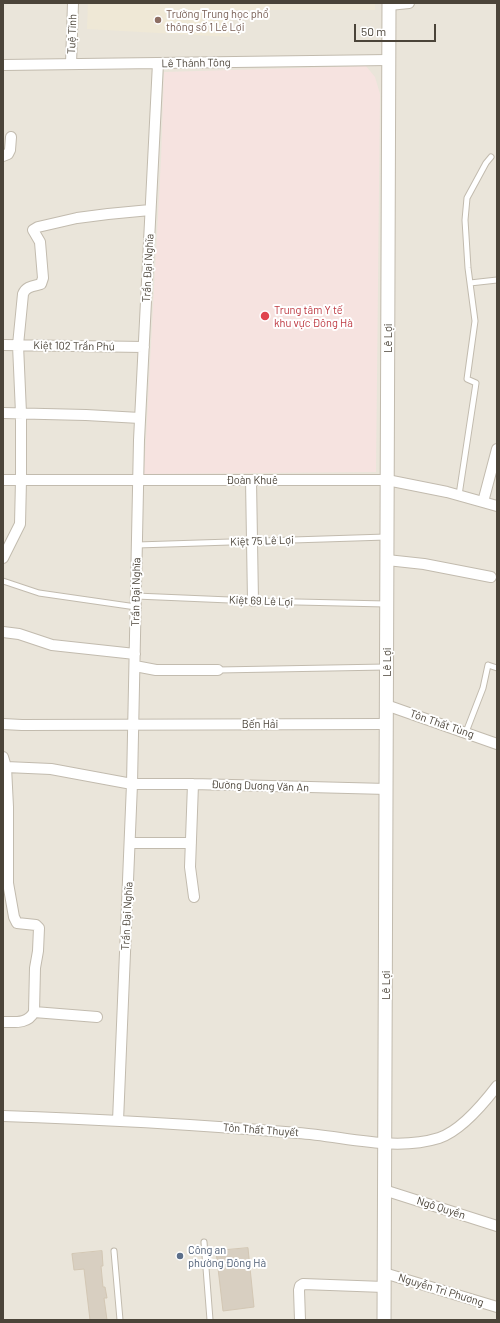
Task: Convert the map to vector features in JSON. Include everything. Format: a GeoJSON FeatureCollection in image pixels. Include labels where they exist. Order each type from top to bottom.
{"type":"FeatureCollection","features":[{"type":"Feature","properties":{"kind":"street","name":"Tuệ Tĩnh"},"geometry":{"type":"LineString","coordinates":[[71,64],[73,3]]}},
{"type":"Feature","properties":{"kind":"street"},"geometry":{"type":"LineString","coordinates":[[388,4],[409,3]]}},
{"type":"Feature","properties":{"kind":"street","name":"Lê Lợi"},"geometry":{"type":"LineString","coordinates":[[384,1320],[387,789],[388,4]]}},
{"type":"Feature","properties":{"kind":"street","name":"Lê Thánh Tông"},"geometry":{"type":"LineString","coordinates":[[3,65],[389,60]]}},
{"type":"Feature","properties":{"kind":"street","name":"Trần Đại Nghĩa"},"geometry":{"type":"LineString","coordinates":[[118,1121],[134,724],[140,418],[158,63]]}},
{"type":"Feature","properties":{"kind":"street"},"geometry":{"type":"LineString","coordinates":[[3,156],[8,154],[10,150],[11,137]]}},
{"type":"Feature","properties":{"kind":"street"},"geometry":{"type":"LineString","coordinates":[[3,558],[20,524],[21,413],[18,345],[23,294],[28,288],[41,284],[43,278],[40,242],[33,230],[38,227],[77,218],[150,210]]}},
{"type":"Feature","properties":{"kind":"street","name":"Kiệt 102 Trần Phú"},"geometry":{"type":"LineString","coordinates":[[3,345],[144,347]]}},
{"type":"Feature","properties":{"kind":"street"},"geometry":{"type":"LineString","coordinates":[[3,413],[140,418]]}},
{"type":"Feature","properties":{"kind":"street"},"geometry":{"type":"LineString","coordinates":[[483,502],[497,449]]}},
{"type":"Feature","properties":{"kind":"street","name":"Đoàn Khuê"},"geometry":{"type":"LineString","coordinates":[[3,480],[387,480],[459,495],[497,506]]}},
{"type":"Feature","properties":{"kind":"street"},"geometry":{"type":"LineString","coordinates":[[251,480],[253,601]]}},
{"type":"Feature","properties":{"kind":"street"},"geometry":{"type":"LineString","coordinates":[[387,560],[424,564],[491,577]]}},
{"type":"Feature","properties":{"kind":"street"},"geometry":{"type":"LineString","coordinates":[[3,632],[20,634],[52,645],[135,654]]}},
{"type":"Feature","properties":{"kind":"street"},"geometry":{"type":"LineString","coordinates":[[135,666],[156,670],[218,670]]}},
{"type":"Feature","properties":{"kind":"street","name":"Tôn Thất Tùng"},"geometry":{"type":"LineString","coordinates":[[386,705],[497,744]]}},
{"type":"Feature","properties":{"kind":"street","name":"Bến Hải"},"geometry":{"type":"LineString","coordinates":[[3,724],[386,724]]}},
{"type":"Feature","properties":{"kind":"street"},"geometry":{"type":"LineString","coordinates":[[3,1022],[23,1022],[32,1016],[34,1012],[35,968],[38,951],[39,928],[36,926],[17,923],[14,917],[8,883],[8,807],[4,762]]}},
{"type":"Feature","properties":{"kind":"street","name":"Đường Dương Văn An"},"geometry":{"type":"LineString","coordinates":[[4,762],[132,784],[387,789]]}},
{"type":"Feature","properties":{"kind":"street"},"geometry":{"type":"LineString","coordinates":[[193,784],[190,867],[194,898]]}},
{"type":"Feature","properties":{"kind":"street"},"geometry":{"type":"LineString","coordinates":[[130,843],[191,844]]}},
{"type":"Feature","properties":{"kind":"street"},"geometry":{"type":"LineString","coordinates":[[34,1012],[97,1017]]}},
{"type":"Feature","properties":{"kind":"street","name":"Tôn Thất Thuyết"},"geometry":{"type":"LineString","coordinates":[[3,1116],[118,1121],[300,1133],[385,1144],[440,1138],[454,1130],[469,1117],[497,1086]]}},
{"type":"Feature","properties":{"kind":"street","name":"Ngô Quyền"},"geometry":{"type":"LineString","coordinates":[[384,1190],[497,1226]]}},
{"type":"Feature","properties":{"kind":"street","name":"Nguyễn Tri Phương"},"geometry":{"type":"LineString","coordinates":[[384,1273],[497,1307]]}},
{"type":"Feature","properties":{"kind":"street"},"geometry":{"type":"LineString","coordinates":[[300,1320],[299,1290],[300,1286],[303,1284],[384,1286]]}},
{"type":"Feature","properties":{"kind":"lane"},"geometry":{"type":"LineString","coordinates":[[459,495],[476,383],[467,379],[475,321],[468,268],[465,220],[467,198],[486,163],[491,157]]}},
{"type":"Feature","properties":{"kind":"lane"},"geometry":{"type":"LineString","coordinates":[[470,284],[497,280]]}},
{"type":"Feature","properties":{"kind":"lane","name":"Kiệt 75 Lê Lợi"},"geometry":{"type":"LineString","coordinates":[[137,545],[387,537]]}},
{"type":"Feature","properties":{"kind":"lane"},"geometry":{"type":"LineString","coordinates":[[3,581],[39,593],[136,607]]}},
{"type":"Feature","properties":{"kind":"lane","name":"Kiệt 69 Lê Lợi"},"geometry":{"type":"LineString","coordinates":[[136,596],[253,601],[387,604]]}},
{"type":"Feature","properties":{"kind":"lane"},"geometry":{"type":"LineString","coordinates":[[466,732],[483,688],[488,665],[497,668]]}},
{"type":"Feature","properties":{"kind":"lane"},"geometry":{"type":"LineString","coordinates":[[218,670],[386,667]]}},
{"type":"Feature","properties":{"kind":"lane"},"geometry":{"type":"LineString","coordinates":[[204,1242],[210,1320]]}},
{"type":"Feature","properties":{"kind":"lane"},"geometry":{"type":"LineString","coordinates":[[114,1251],[120,1320]]}},
{"type":"Feature","properties":{"kind":"shaded area"},"geometry":{"type":"Polygon","coordinates":[[[3,3],[497,3],[497,1320],[3,1320],[3,3]]]}},
{"type":"Feature","properties":{"kind":"shaded area","name":"Trường Trung học phổ thông số 1 Lê Lợi"},"geometry":{"type":"Polygon","coordinates":[[[88,3],[375,3],[375,10],[229,10],[230,37],[87,29],[88,3]]]}},
{"type":"Feature","properties":{"kind":"shaded area","name":"Trung tâm Y tế khu vực Đông Hà"},"geometry":{"type":"Polygon","coordinates":[[[366,66],[375,77],[380,94],[376,472],[144,474],[161,159],[164,72],[366,66]]]}},
{"type":"Feature","properties":{"kind":"building"},"geometry":{"type":"Polygon","coordinates":[[[248,1248],[254,1307],[223,1311],[216,1251],[248,1248]]]}},
{"type":"Feature","properties":{"kind":"building"},"geometry":{"type":"Polygon","coordinates":[[[102,1251],[103,1266],[101,1266],[103,1287],[105,1287],[107,1298],[104,1298],[107,1320],[90,1320],[84,1269],[74,1270],[72,1254],[102,1251]]]}},
{"type":"Feature","properties":{"kind":"place","name":"Trường Trung học phổ thông số 1 Lê Lợi"},"geometry":{"type":"Point","coordinates":[158,20]}},
{"type":"Feature","properties":{"kind":"place","name":"Trung tâm Y tế khu vực Đông Hà"},"geometry":{"type":"Point","coordinates":[265,316]}},
{"type":"Feature","properties":{"kind":"place","name":"Công an phường Đông Hà"},"geometry":{"type":"Point","coordinates":[180,1256]}}]}
